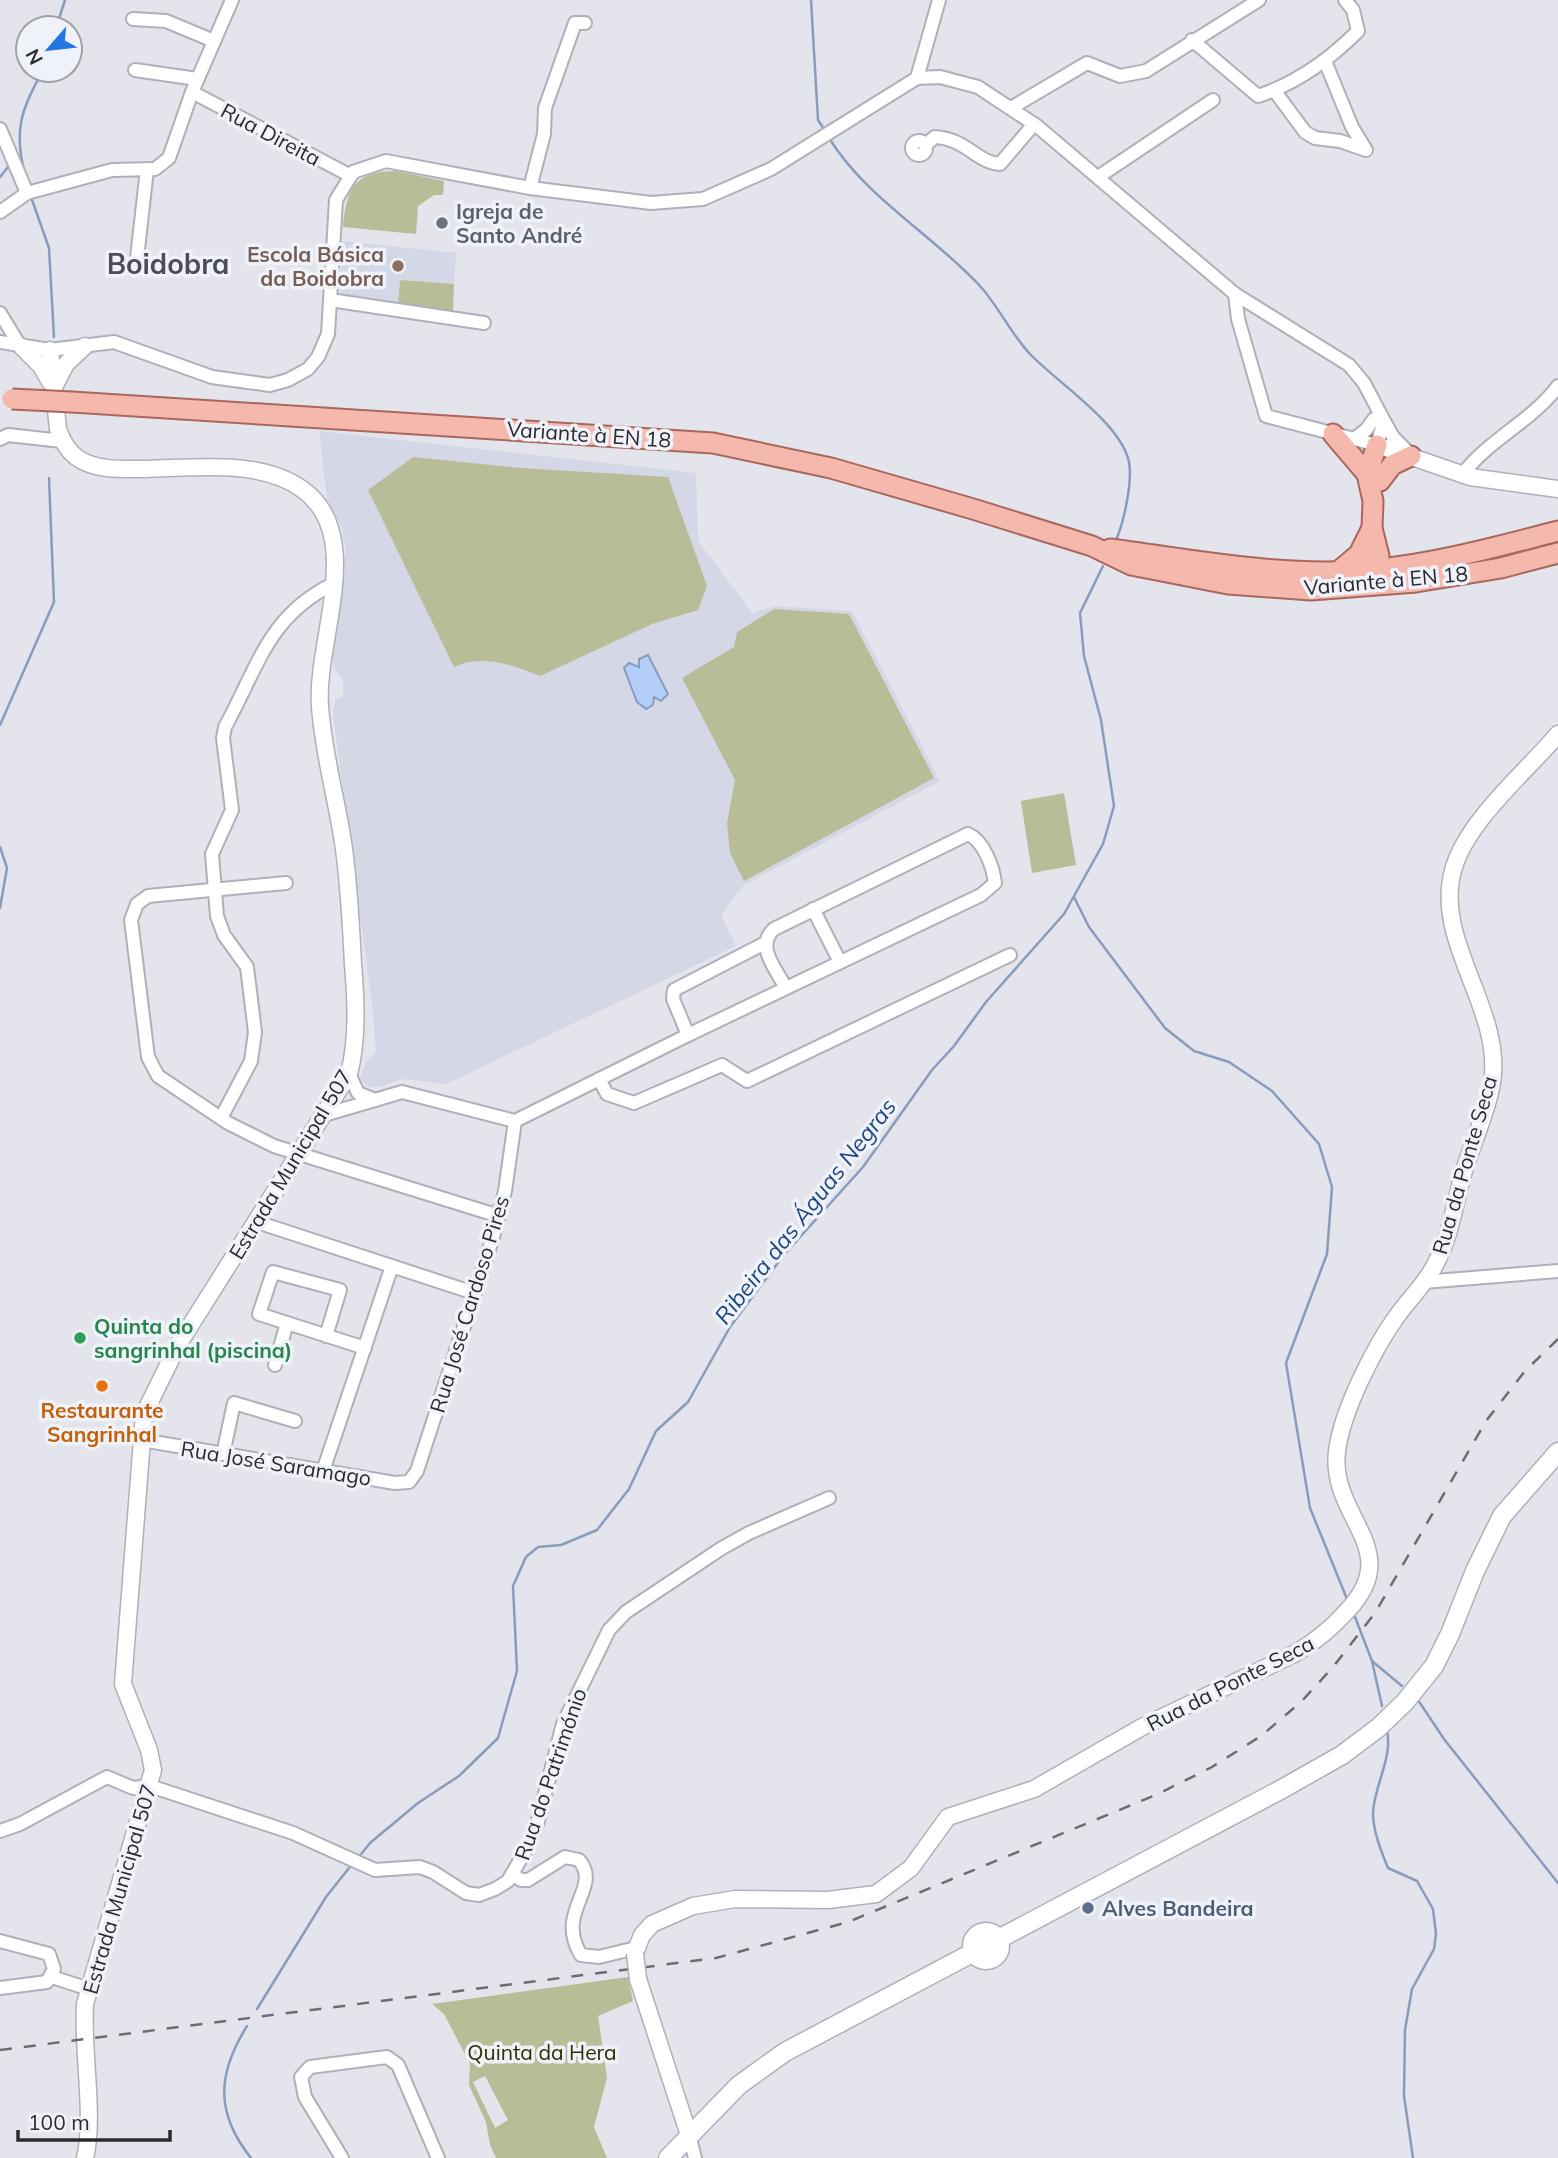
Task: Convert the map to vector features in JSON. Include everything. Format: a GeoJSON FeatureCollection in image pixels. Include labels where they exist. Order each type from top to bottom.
{"type":"FeatureCollection","features":[{"type":"Feature","properties":{"kind":"main road","name":"Variante à EN 18"},"geometry":{"type":"LineString","coordinates":[[6,399],[64,407],[713,443],[831,468],[1092,546],[1344,579],[1370,569],[1499,547],[1558,531]]}},
{"type":"Feature","properties":{"kind":"main road"},"geometry":{"type":"LineString","coordinates":[[1333,434],[1373,478]]}},
{"type":"Feature","properties":{"kind":"main road"},"geometry":{"type":"LineString","coordinates":[[1344,579],[1370,569],[1375,538],[1373,478],[1377,445]]}},
{"type":"Feature","properties":{"kind":"main road"},"geometry":{"type":"LineString","coordinates":[[1373,478],[1411,456]]}},
{"type":"Feature","properties":{"kind":"main road"},"geometry":{"type":"LineString","coordinates":[[1375,538],[1403,565]]}},
{"type":"Feature","properties":{"kind":"main road","name":"Variante à EN 18"},"geometry":{"type":"LineString","coordinates":[[1370,569],[1501,568],[1558,553]]}},
{"type":"Feature","properties":{"kind":"main road"},"geometry":{"type":"LineString","coordinates":[[668,2158],[739,2085],[785,2052],[973,1952],[972,1942],[978,1934],[987,1931],[998,1939],[1342,1755],[1378,1728],[1434,1666],[1502,1516],[1558,1452]]}},
{"type":"Feature","properties":{"kind":"street"},"geometry":{"type":"LineString","coordinates":[[0,212],[27,193],[112,170],[155,169],[169,158],[197,79],[232,0]]}},
{"type":"Feature","properties":{"kind":"street"},"geometry":{"type":"LineString","coordinates":[[917,78],[939,0]]}},
{"type":"Feature","properties":{"kind":"street"},"geometry":{"type":"LineString","coordinates":[[1011,108],[1087,63],[1120,76],[1146,71],[1259,0]]}},
{"type":"Feature","properties":{"kind":"street"},"geometry":{"type":"LineString","coordinates":[[1192,40],[1258,96],[1325,61],[1358,31],[1353,10],[1345,0]]}},
{"type":"Feature","properties":{"kind":"street"},"geometry":{"type":"LineString","coordinates":[[133,19],[166,21],[214,41]]}},
{"type":"Feature","properties":{"kind":"street"},"geometry":{"type":"LineString","coordinates":[[530,188],[544,134],[545,108],[556,74],[575,23],[585,23]]}},
{"type":"Feature","properties":{"kind":"street"},"geometry":{"type":"LineString","coordinates":[[1274,90],[1305,132],[1315,138],[1340,141],[1366,150],[1352,127],[1325,61]]}},
{"type":"Feature","properties":{"kind":"street"},"geometry":{"type":"LineString","coordinates":[[135,70],[197,79]]}},
{"type":"Feature","properties":{"kind":"street"},"geometry":{"type":"LineString","coordinates":[[0,342],[50,350],[114,342],[212,377],[270,385],[308,369],[318,357],[328,334],[336,200],[353,172],[386,161],[530,188],[651,204],[703,199],[771,169],[917,78],[940,77],[978,86],[1034,124],[1235,293],[1349,365],[1374,400],[1379,420],[1377,445]]}},
{"type":"Feature","properties":{"kind":"street","name":"Rua Direita"},"geometry":{"type":"LineString","coordinates":[[192,92],[351,176]]}},
{"type":"Feature","properties":{"kind":"street"},"geometry":{"type":"LineString","coordinates":[[1098,177],[1213,100]]}},
{"type":"Feature","properties":{"kind":"street"},"geometry":{"type":"LineString","coordinates":[[925,145],[935,137],[958,140],[992,164],[1000,164],[1034,124]]}},
{"type":"Feature","properties":{"kind":"street"},"geometry":{"type":"LineString","coordinates":[[0,129],[27,193]]}},
{"type":"Feature","properties":{"kind":"street"},"geometry":{"type":"LineString","coordinates":[[137,258],[147,169]]}},
{"type":"Feature","properties":{"kind":"street"},"geometry":{"type":"LineString","coordinates":[[1235,293],[1238,319],[1266,416],[1377,445],[1462,475],[1558,489]]}},
{"type":"Feature","properties":{"kind":"street"},"geometry":{"type":"LineString","coordinates":[[330,300],[484,323]]}},
{"type":"Feature","properties":{"kind":"street"},"geometry":{"type":"LineString","coordinates":[[0,439],[8,435],[62,441],[64,407],[41,366],[2,325]]}},
{"type":"Feature","properties":{"kind":"street"},"geometry":{"type":"LineString","coordinates":[[54,387],[66,364],[85,346]]}},
{"type":"Feature","properties":{"kind":"street"},"geometry":{"type":"LineString","coordinates":[[50,350],[54,387]]}},
{"type":"Feature","properties":{"kind":"street"},"geometry":{"type":"LineString","coordinates":[[1462,475],[1487,447],[1536,413],[1558,386]]}},
{"type":"Feature","properties":{"kind":"street"},"geometry":{"type":"LineString","coordinates":[[1354,439],[1379,420]]}},
{"type":"Feature","properties":{"kind":"street"},"geometry":{"type":"LineString","coordinates":[[1379,420],[1411,456]]}},
{"type":"Feature","properties":{"kind":"street","name":"Estrada Municipal 507"},"geometry":{"type":"LineString","coordinates":[[62,441],[79,459],[97,466],[119,469],[231,468],[278,477],[302,489],[318,505],[332,532],[337,558],[323,647],[320,707],[343,846],[355,1017],[354,1053],[349,1074],[302,1153],[167,1363],[144,1415],[123,1684],[149,1750],[153,1770],[89,1989],[82,2038],[89,2141],[85,2158]]}},
{"type":"Feature","properties":{"kind":"street"},"geometry":{"type":"LineString","coordinates":[[221,1118],[251,1061],[255,1032],[247,967],[220,927],[215,890],[212,854],[232,810],[223,738],[225,727],[272,634],[287,614],[333,584]]}},
{"type":"Feature","properties":{"kind":"street","name":"Rua da Ponte Seca"},"geometry":{"type":"LineString","coordinates":[[635,1951],[652,1924],[693,1906],[735,1899],[828,1900],[876,1894],[911,1868],[948,1816],[1034,1789],[1142,1727],[1217,1693],[1317,1642],[1362,1596],[1371,1576],[1367,1549],[1344,1499],[1338,1475],[1337,1451],[1345,1423],[1377,1344],[1435,1265],[1492,1083],[1487,1022],[1454,929],[1450,891],[1454,868],[1463,845],[1476,827],[1558,734]]}},
{"type":"Feature","properties":{"kind":"street"},"geometry":{"type":"LineString","coordinates":[[324,1115],[402,1092],[515,1121],[990,890],[995,883],[994,870],[976,838],[968,834],[774,929],[766,936],[765,943],[786,988]]}},
{"type":"Feature","properties":{"kind":"street"},"geometry":{"type":"LineString","coordinates":[[286,883],[148,896],[137,904],[131,920],[148,1056],[152,1068],[158,1076],[255,1138],[499,1216]]}},
{"type":"Feature","properties":{"kind":"street"},"geometry":{"type":"LineString","coordinates":[[813,909],[841,962]]}},
{"type":"Feature","properties":{"kind":"street"},"geometry":{"type":"LineString","coordinates":[[688,1035],[673,999],[674,990],[765,943]]}},
{"type":"Feature","properties":{"kind":"street"},"geometry":{"type":"LineString","coordinates":[[599,1079],[607,1094],[634,1103],[722,1065],[747,1081],[1010,955]]}},
{"type":"Feature","properties":{"kind":"street"},"geometry":{"type":"LineString","coordinates":[[349,1074],[358,1093],[375,1100]]}},
{"type":"Feature","properties":{"kind":"street","name":"Rua José Cardoso Pires"},"geometry":{"type":"LineString","coordinates":[[409,1482],[417,1471],[499,1216],[515,1121]]}},
{"type":"Feature","properties":{"kind":"street"},"geometry":{"type":"LineString","coordinates":[[257,1222],[474,1293]]}},
{"type":"Feature","properties":{"kind":"street"},"geometry":{"type":"LineString","coordinates":[[323,1471],[392,1266]]}},
{"type":"Feature","properties":{"kind":"street"},"geometry":{"type":"LineString","coordinates":[[1423,1282],[1558,1271]]}},
{"type":"Feature","properties":{"kind":"street"},"geometry":{"type":"LineString","coordinates":[[326,1336],[340,1290],[273,1272],[259,1314],[326,1336],[365,1348]]}},
{"type":"Feature","properties":{"kind":"street"},"geometry":{"type":"LineString","coordinates":[[275,1365],[287,1323]]}},
{"type":"Feature","properties":{"kind":"street"},"geometry":{"type":"LineString","coordinates":[[223,1454],[234,1403],[295,1421]]}},
{"type":"Feature","properties":{"kind":"street","name":"Rua José Saramago"},"geometry":{"type":"LineString","coordinates":[[142,1440],[323,1471],[409,1482]]}},
{"type":"Feature","properties":{"kind":"street","name":"Rua do Património"},"geometry":{"type":"LineString","coordinates":[[0,1831],[20,1824],[107,1777],[133,1788],[150,1786],[293,1833],[374,1870],[420,1867],[466,1893],[479,1895],[495,1889],[520,1864],[538,1821],[563,1724],[609,1630],[626,1612],[722,1548],[749,1532],[829,1498]]}},
{"type":"Feature","properties":{"kind":"street"},"geometry":{"type":"LineString","coordinates":[[512,1874],[521,1881],[528,1880],[565,1857],[579,1860],[587,1874],[587,1884],[572,1915],[572,1930],[581,1955],[599,1957],[635,1951],[638,1979],[695,2158]]}},
{"type":"Feature","properties":{"kind":"street"},"geometry":{"type":"LineString","coordinates":[[0,1941],[49,1954],[54,1969],[47,1982],[36,1986],[0,1988]]}},
{"type":"Feature","properties":{"kind":"street"},"geometry":{"type":"LineString","coordinates":[[52,1977],[89,1989]]}},
{"type":"Feature","properties":{"kind":"street"},"geometry":{"type":"LineString","coordinates":[[342,2158],[305,2097],[301,2077],[310,2067],[387,2057],[398,2065],[438,2158]]}},
{"type":"Feature","properties":{"kind":"shaded area","name":"Escola Básica da Boidobra"},"geometry":{"type":"Polygon","coordinates":[[[342,241],[456,253],[454,284],[400,280],[398,306],[340,298],[342,241]]]}},
{"type":"Feature","properties":{"kind":"shaded area"},"geometry":{"type":"Polygon","coordinates":[[[319,431],[696,473],[698,541],[752,613],[775,606],[852,611],[940,781],[744,885],[721,915],[736,946],[446,1084],[403,1079],[379,1087],[368,1087],[360,1079],[366,1062],[376,1052],[373,1011],[333,715],[335,700],[343,696],[343,680],[333,667],[333,630],[346,549],[342,528],[327,499],[319,431]]]}},
{"type":"Feature","properties":{"kind":"green space"},"geometry":{"type":"Polygon","coordinates":[[[396,171],[444,181],[443,195],[434,195],[418,206],[416,234],[343,227],[347,202],[355,185],[371,174],[396,171]]]}},
{"type":"Feature","properties":{"kind":"green space"},"geometry":{"type":"Polygon","coordinates":[[[400,280],[454,284],[453,314],[398,306],[400,280]]]}},
{"type":"Feature","properties":{"kind":"green space"},"geometry":{"type":"Polygon","coordinates":[[[413,457],[521,468],[668,477],[707,586],[698,610],[652,624],[540,676],[520,668],[486,661],[454,667],[368,490],[413,457]]]}},
{"type":"Feature","properties":{"kind":"green space"},"geometry":{"type":"Polygon","coordinates":[[[774,609],[849,614],[934,778],[744,881],[730,853],[727,823],[735,780],[682,678],[734,647],[737,632],[774,609]]]}},
{"type":"Feature","properties":{"kind":"green space"},"geometry":{"type":"Polygon","coordinates":[[[1064,793],[1076,865],[1032,873],[1021,801],[1064,793]]]}},
{"type":"Feature","properties":{"kind":"green space","name":"Quinta da Hera"},"geometry":{"type":"Polygon","coordinates":[[[628,1977],[633,2001],[598,2016],[607,2078],[594,2127],[607,2158],[496,2158],[490,2145],[486,2122],[469,2085],[470,2064],[444,2014],[432,2004],[628,1977]],[[485,2076],[473,2082],[495,2128],[508,2120],[485,2076]]]}},
{"type":"Feature","properties":{"kind":"water"},"geometry":{"type":"Polygon","coordinates":[[[648,655],[668,694],[661,701],[654,697],[653,705],[646,709],[637,702],[624,668],[629,663],[639,667],[639,659],[648,655]]]}},
{"type":"Feature","properties":{"kind":"waterway"},"geometry":{"type":"LineString","coordinates":[[60,14],[65,0]]}},
{"type":"Feature","properties":{"kind":"waterway","name":"Ribeira das Águas Negras"},"geometry":{"type":"LineString","coordinates":[[811,0],[818,120],[824,129]]}},
{"type":"Feature","properties":{"kind":"waterway"},"geometry":{"type":"LineString","coordinates":[[25,174],[20,132],[25,108],[36,84]]}},
{"type":"Feature","properties":{"kind":"waterway","name":"Ribeira das Águas Negras"},"geometry":{"type":"LineString","coordinates":[[829,138],[862,180],[980,286],[1030,354],[1112,430],[1130,466],[1127,499],[1116,540]]}},
{"type":"Feature","properties":{"kind":"waterway"},"geometry":{"type":"LineString","coordinates":[[0,177],[11,163]]}},
{"type":"Feature","properties":{"kind":"waterway"},"geometry":{"type":"LineString","coordinates":[[31,197],[49,248],[54,337]]}},
{"type":"Feature","properties":{"kind":"waterway"},"geometry":{"type":"LineString","coordinates":[[0,725],[54,602],[49,478]]}},
{"type":"Feature","properties":{"kind":"waterway","name":"Ribeira das Águas Negras"},"geometry":{"type":"LineString","coordinates":[[358,1858],[370,1843],[418,1803],[459,1776],[498,1738],[517,1671],[513,1586],[526,1557],[538,1547],[561,1545],[597,1530],[629,1489],[656,1431],[688,1402],[730,1327],[783,1256],[863,1167],[932,1070],[954,1046],[986,1002],[1064,914],[1103,844],[1114,806],[1101,720],[1084,656],[1080,613],[1103,566]]}},
{"type":"Feature","properties":{"kind":"waterway"},"geometry":{"type":"LineString","coordinates":[[0,847],[7,868],[0,908]]}},
{"type":"Feature","properties":{"kind":"waterway"},"geometry":{"type":"LineString","coordinates":[[1074,897],[1089,927],[1165,1028],[1194,1051],[1229,1062],[1272,1091],[1319,1144],[1332,1187],[1327,1254],[1286,1363],[1310,1508],[1347,1599]]}},
{"type":"Feature","properties":{"kind":"waterway"},"geometry":{"type":"LineString","coordinates":[[1355,1617],[1372,1661],[1382,1706]]}},
{"type":"Feature","properties":{"kind":"waterway"},"geometry":{"type":"LineString","coordinates":[[1372,1661],[1402,1686]]}},
{"type":"Feature","properties":{"kind":"waterway"},"geometry":{"type":"LineString","coordinates":[[1418,1700],[1444,1739],[1558,1883]]}},
{"type":"Feature","properties":{"kind":"waterway"},"geometry":{"type":"LineString","coordinates":[[1387,1730],[1387,1751],[1374,1803],[1376,1834],[1388,1868],[1417,1881],[1433,1909],[1436,1934],[1434,1949],[1412,1989],[1405,2030],[1404,2096],[1413,2158]]}},
{"type":"Feature","properties":{"kind":"waterway","name":"Ribeira das Águas Negras"},"geometry":{"type":"LineString","coordinates":[[257,2009],[326,1897],[353,1863]]}},
{"type":"Feature","properties":{"kind":"waterway","name":"Ribeira das Águas Negras"},"geometry":{"type":"LineString","coordinates":[[247,2026],[230,2061],[224,2093],[231,2125],[251,2158]]}},
{"type":"Feature","properties":{"kind":"railway"},"geometry":{"type":"LineString","coordinates":[[0,2050],[716,1958],[848,1922],[1158,1794],[1212,1767],[1261,1736],[1301,1702],[1333,1667],[1375,1613],[1486,1421],[1525,1371],[1558,1339]]}},
{"type":"Feature","properties":{"kind":"place","name":"Igreja de Santo André"},"geometry":{"type":"Point","coordinates":[442,223]}},
{"type":"Feature","properties":{"kind":"place","name":"Escola Básica da Boidobra"},"geometry":{"type":"Point","coordinates":[398,266]}},
{"type":"Feature","properties":{"kind":"place","name":"Quinta do sangrinhal (piscina)"},"geometry":{"type":"Point","coordinates":[80,1338]}},
{"type":"Feature","properties":{"kind":"place","name":"Restaurante Sangrinhal"},"geometry":{"type":"Point","coordinates":[102,1386]}},
{"type":"Feature","properties":{"kind":"place","name":"Alves Bandeira"},"geometry":{"type":"Point","coordinates":[1088,1908]}},
{"type":"Feature","properties":{"kind":"district","name":"Boidobra"},"geometry":{"type":"Point","coordinates":[168,263]}}]}
